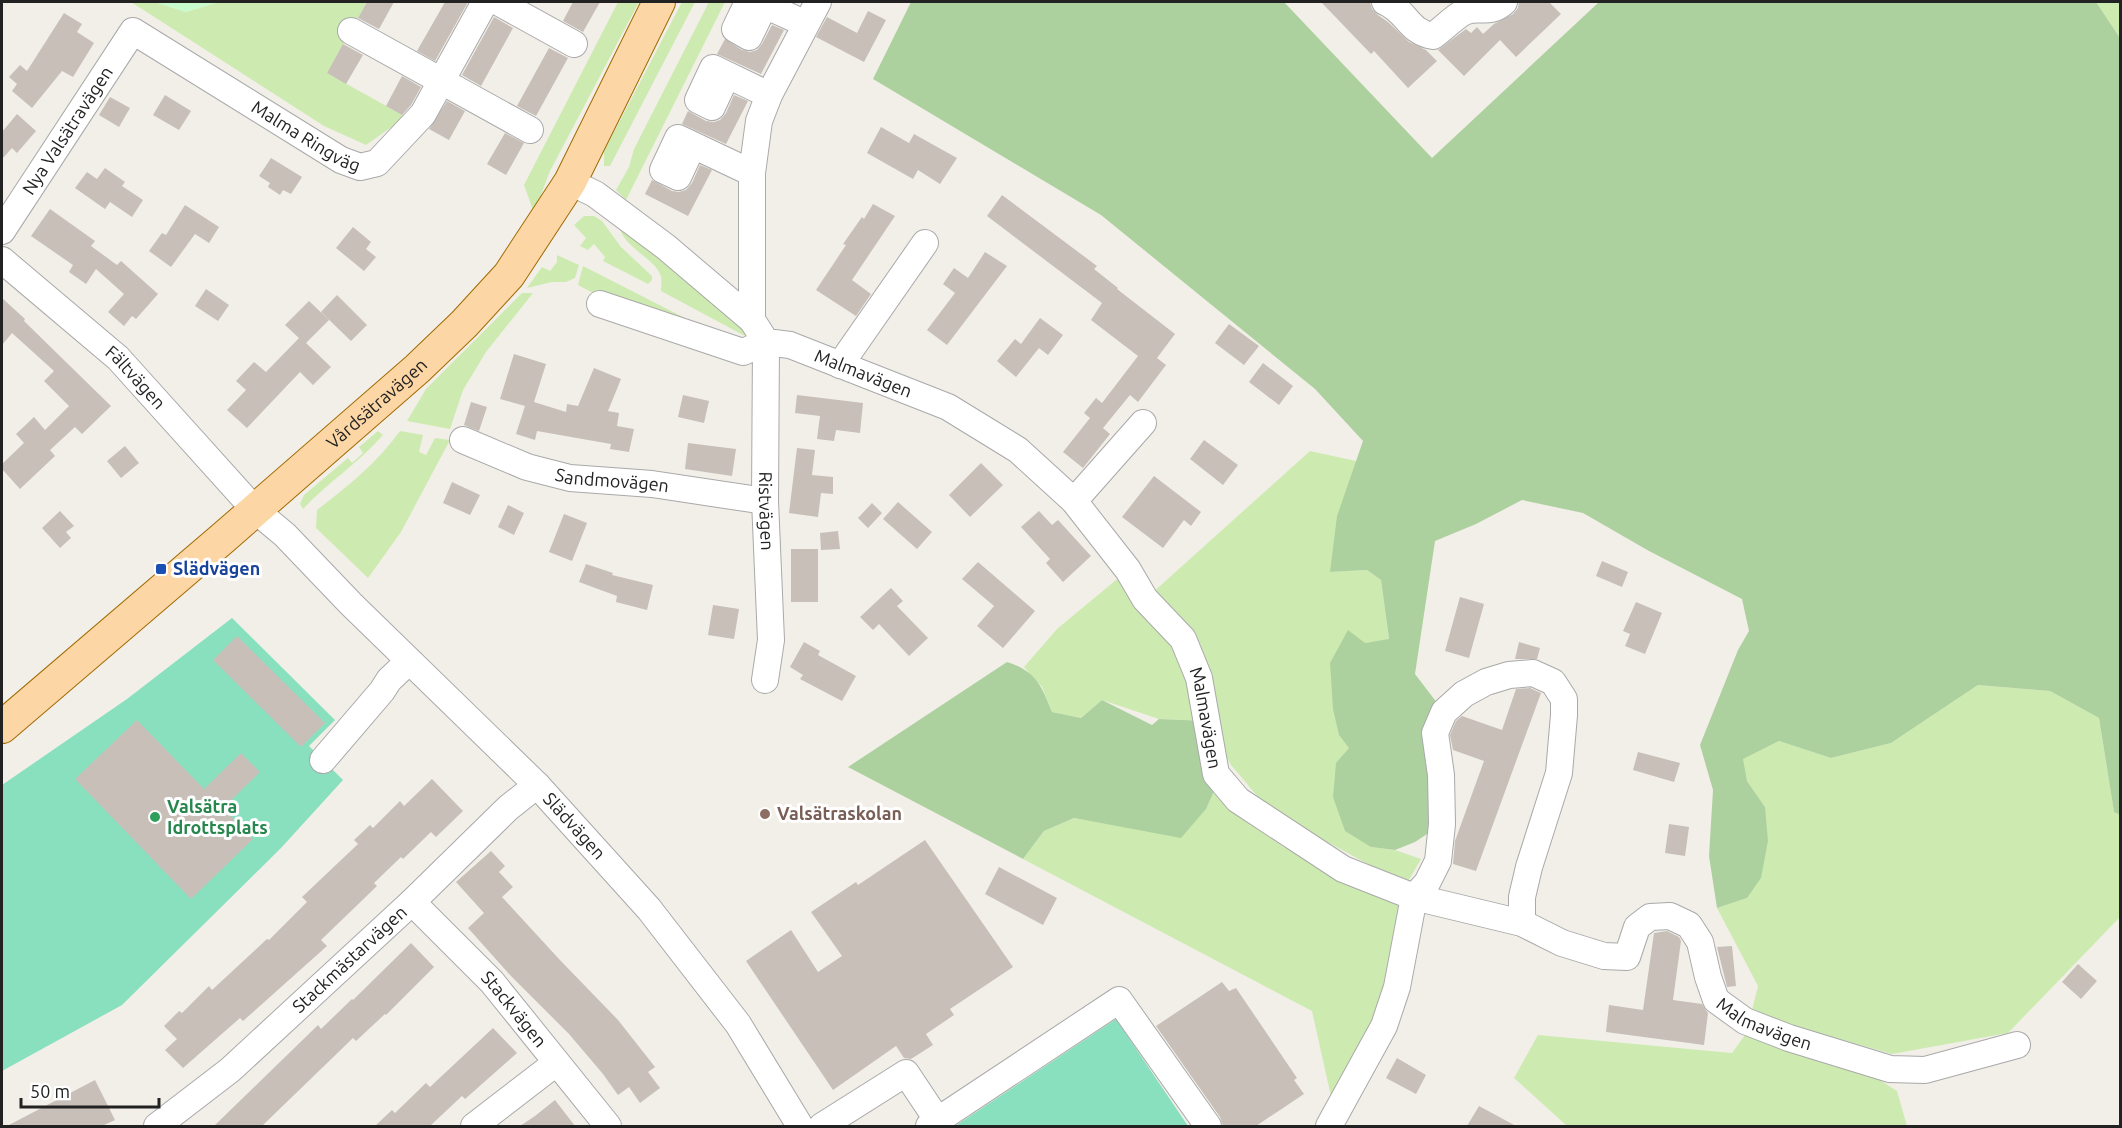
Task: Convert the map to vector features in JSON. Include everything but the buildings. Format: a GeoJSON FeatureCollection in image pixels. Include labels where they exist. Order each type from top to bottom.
{"type":"FeatureCollection","features":[{"type":"Feature","properties":{"kind":"main road","name":"Vårdsätravägen"},"geometry":{"type":"LineString","coordinates":[[2,727],[417,369],[465,324],[509,275],[570,182],[659,2]]}},
{"type":"Feature","properties":{"kind":"street","name":"Malma Ringväg"},"geometry":{"type":"LineString","coordinates":[[133,31],[341,160],[360,167],[377,163],[423,114],[485,2]]}},
{"type":"Feature","properties":{"kind":"street"},"geometry":{"type":"LineString","coordinates":[[498,2],[574,44]]}},
{"type":"Feature","properties":{"kind":"street"},"geometry":{"type":"LineString","coordinates":[[757,2],[806,24]]}},
{"type":"Feature","properties":{"kind":"street"},"geometry":{"type":"LineString","coordinates":[[752,320],[752,173],[759,121],[769,95],[818,2]]}},
{"type":"Feature","properties":{"kind":"street"},"geometry":{"type":"LineString","coordinates":[[1393,3],[1420,34],[1434,36],[1466,11],[1487,11],[1497,8],[1504,2]]}},
{"type":"Feature","properties":{"kind":"street","name":"Nya Valsätravägen"},"geometry":{"type":"LineString","coordinates":[[2,231],[133,31]]}},
{"type":"Feature","properties":{"kind":"street"},"geometry":{"type":"LineString","coordinates":[[351,31],[530,130]]}},
{"type":"Feature","properties":{"kind":"street"},"geometry":{"type":"LineString","coordinates":[[728,75],[769,95]]}},
{"type":"Feature","properties":{"kind":"street"},"geometry":{"type":"LineString","coordinates":[[693,145],[752,173]]}},
{"type":"Feature","properties":{"kind":"street"},"geometry":{"type":"LineString","coordinates":[[570,182],[595,194],[657,240],[752,320],[766,342]]}},
{"type":"Feature","properties":{"kind":"street"},"geometry":{"type":"LineString","coordinates":[[840,365],[925,243]]}},
{"type":"Feature","properties":{"kind":"street","name":"Fältvägen"},"geometry":{"type":"LineString","coordinates":[[2,260],[118,358],[255,510]]}},
{"type":"Feature","properties":{"kind":"street","name":"Malmavägen"},"geometry":{"type":"LineString","coordinates":[[600,304],[743,352],[766,342],[790,345],[948,407],[1018,450],[1074,501],[1128,570],[1145,599],[1183,639],[1199,678],[1216,774],[1238,800],[1343,869],[1414,897],[1522,923],[1562,943],[1604,956],[1627,957],[1637,927],[1650,918],[1670,916],[1689,925],[1700,942],[1716,1000],[1745,1021],[1789,1038],[1890,1069],[1925,1070],[2017,1045]]}},
{"type":"Feature","properties":{"kind":"street","name":"Ristvägen"},"geometry":{"type":"LineString","coordinates":[[765,680],[771,640],[765,501],[766,342]]}},
{"type":"Feature","properties":{"kind":"street"},"geometry":{"type":"LineString","coordinates":[[1074,501],[1143,423]]}},
{"type":"Feature","properties":{"kind":"street","name":"Sandmovägen"},"geometry":{"type":"LineString","coordinates":[[463,440],[527,467],[570,478],[652,484],[765,501]]}},
{"type":"Feature","properties":{"kind":"street","name":"Slädvägen"},"geometry":{"type":"LineString","coordinates":[[255,510],[285,535],[409,661],[537,785],[656,918],[738,1024],[800,1126]]}},
{"type":"Feature","properties":{"kind":"street"},"geometry":{"type":"LineString","coordinates":[[324,760],[389,680],[409,661]]}},
{"type":"Feature","properties":{"kind":"street"},"geometry":{"type":"LineString","coordinates":[[1329,1126],[1384,1026],[1397,987],[1414,897],[1427,883],[1438,861],[1441,775],[1435,733],[1444,712],[1464,694],[1486,682],[1509,675],[1533,673],[1553,682],[1564,699],[1564,715],[1559,773],[1529,867],[1522,897],[1522,923]]}},
{"type":"Feature","properties":{"kind":"street","name":"Stackmästarvägen"},"geometry":{"type":"LineString","coordinates":[[157,1126],[230,1070],[412,902],[508,808],[537,785]]}},
{"type":"Feature","properties":{"kind":"street","name":"Stackvägen"},"geometry":{"type":"LineString","coordinates":[[412,902],[492,982],[608,1126]]}},
{"type":"Feature","properties":{"kind":"street"},"geometry":{"type":"LineString","coordinates":[[822,1126],[906,1072],[933,1124],[1119,1000],[1208,1126]]}},
{"type":"Feature","properties":{"kind":"street"},"geometry":{"type":"LineString","coordinates":[[474,1126],[556,1063]]}},
{"type":"Feature","properties":{"kind":"green space"},"geometry":{"type":"Polygon","coordinates":[[[131,2],[155,2],[186,12],[219,2],[367,2],[327,73],[406,117],[366,145],[324,126],[131,2]]]}},
{"type":"Feature","properties":{"kind":"green space"},"geometry":{"type":"Polygon","coordinates":[[[155,2],[219,2],[186,12],[155,2]]]}},
{"type":"Feature","properties":{"kind":"green space"},"geometry":{"type":"Polygon","coordinates":[[[618,2],[639,2],[550,171],[534,213],[524,185],[618,2]]]}},
{"type":"Feature","properties":{"kind":"green space"},"geometry":{"type":"Polygon","coordinates":[[[682,2],[695,2],[610,166],[604,166],[604,151],[682,2]]]}},
{"type":"Feature","properties":{"kind":"green space"},"geometry":{"type":"Polygon","coordinates":[[[709,2],[725,2],[626,200],[616,190],[629,167],[634,149],[709,2]]]}},
{"type":"Feature","properties":{"kind":"green space"},"geometry":{"type":"Polygon","coordinates":[[[911,2],[1284,2],[1432,158],[1599,2],[2096,2],[2120,38],[2120,815],[2114,812],[2099,718],[2050,691],[1978,685],[1891,743],[1831,758],[1779,741],[1743,759],[1747,781],[1765,807],[1768,841],[1761,878],[1747,898],[1717,908],[1709,856],[1713,790],[1700,745],[1738,650],[1749,631],[1742,599],[1649,551],[1583,513],[1522,500],[1476,524],[1435,541],[1415,674],[1444,712],[1442,824],[1415,842],[1395,850],[1371,847],[1345,831],[1333,797],[1336,763],[1349,748],[1339,735],[1333,709],[1330,663],[1348,630],[1365,643],[1389,639],[1381,580],[1367,570],[1330,572],[1337,516],[1363,441],[1315,389],[1101,215],[873,79],[911,2]]]}},
{"type":"Feature","properties":{"kind":"green space"},"geometry":{"type":"Polygon","coordinates":[[[2096,2],[2120,2],[2120,38],[2096,2]]]}},
{"type":"Feature","properties":{"kind":"green space"},"geometry":{"type":"Polygon","coordinates":[[[584,216],[594,216],[602,221],[621,247],[652,276],[648,284],[603,261],[605,257],[594,244],[588,250],[580,246],[586,238],[574,225],[584,216]]]}},
{"type":"Feature","properties":{"kind":"green space"},"geometry":{"type":"Polygon","coordinates":[[[624,226],[746,329],[745,336],[661,291],[658,271],[624,237],[620,230],[624,226]]]}},
{"type":"Feature","properties":{"kind":"green space"},"geometry":{"type":"Polygon","coordinates":[[[557,255],[579,265],[575,278],[566,282],[552,282],[527,288],[542,267],[550,271],[557,262],[557,255]]]}},
{"type":"Feature","properties":{"kind":"green space"},"geometry":{"type":"Polygon","coordinates":[[[583,266],[728,340],[595,294],[578,285],[583,266]]]}},
{"type":"Feature","properties":{"kind":"green space"},"geometry":{"type":"Polygon","coordinates":[[[522,293],[533,293],[486,352],[463,390],[450,429],[407,421],[426,389],[522,293]]]}},
{"type":"Feature","properties":{"kind":"green space"},"geometry":{"type":"Polygon","coordinates":[[[378,431],[383,435],[374,445],[303,509],[300,504],[304,495],[348,458],[352,463],[363,453],[359,447],[378,431]]]}},
{"type":"Feature","properties":{"kind":"green space"},"geometry":{"type":"Polygon","coordinates":[[[400,431],[423,435],[419,452],[426,455],[435,438],[450,440],[401,532],[368,578],[316,528],[317,510],[372,464],[400,431]]]}},
{"type":"Feature","properties":{"kind":"green space"},"geometry":{"type":"Polygon","coordinates":[[[1310,451],[1370,464],[1330,572],[1367,570],[1381,580],[1389,640],[1365,643],[1349,748],[1371,847],[1395,850],[1421,859],[1406,885],[1269,810],[1231,765],[1207,721],[1159,719],[1102,700],[1081,718],[1052,712],[1042,687],[1024,667],[1057,629],[1128,570],[1151,594],[1310,451]]]}},
{"type":"Feature","properties":{"kind":"green space","name":"Valsätra Idrottsplats"},"geometry":{"type":"Polygon","coordinates":[[[232,618],[335,720],[309,746],[343,780],[281,848],[122,1005],[2,1071],[2,785],[127,699],[232,618]]]}},
{"type":"Feature","properties":{"kind":"green space"},"geometry":{"type":"Polygon","coordinates":[[[1007,662],[1025,670],[1036,680],[1052,712],[1081,718],[1102,700],[1152,725],[1159,719],[1207,721],[1220,778],[1206,809],[1181,838],[1074,818],[1044,831],[1023,859],[848,767],[1007,662]]]}},
{"type":"Feature","properties":{"kind":"green space"},"geometry":{"type":"Polygon","coordinates":[[[1978,685],[2050,691],[2099,718],[2114,812],[2120,815],[2120,917],[2008,1033],[1892,1054],[1751,1014],[1758,986],[1717,908],[1747,898],[1765,807],[1747,781],[1742,759],[1779,741],[1831,758],[1891,743],[1978,685]]]}},
{"type":"Feature","properties":{"kind":"green space"},"geometry":{"type":"Polygon","coordinates":[[[1213,793],[1282,846],[1401,906],[1379,1012],[1332,1101],[1312,1011],[1023,859],[1044,831],[1074,818],[1126,827],[1206,809],[1213,793]]]}},
{"type":"Feature","properties":{"kind":"green space"},"geometry":{"type":"Polygon","coordinates":[[[1116,1019],[1188,1126],[955,1126],[1116,1019]]]}},
{"type":"Feature","properties":{"kind":"green space"},"geometry":{"type":"Polygon","coordinates":[[[1538,1035],[1732,1053],[1745,1035],[1875,1077],[1897,1091],[1907,1126],[1567,1126],[1514,1078],[1538,1035]]]}},
{"type":"Feature","properties":{"kind":"place","name":"Slädvägen"},"geometry":{"type":"Point","coordinates":[161,569]}},
{"type":"Feature","properties":{"kind":"place","name":"Valsätraskolan"},"geometry":{"type":"Point","coordinates":[765,814]}},
{"type":"Feature","properties":{"kind":"place","name":"Valsätra Idrottsplats"},"geometry":{"type":"Point","coordinates":[155,817]}}]}
